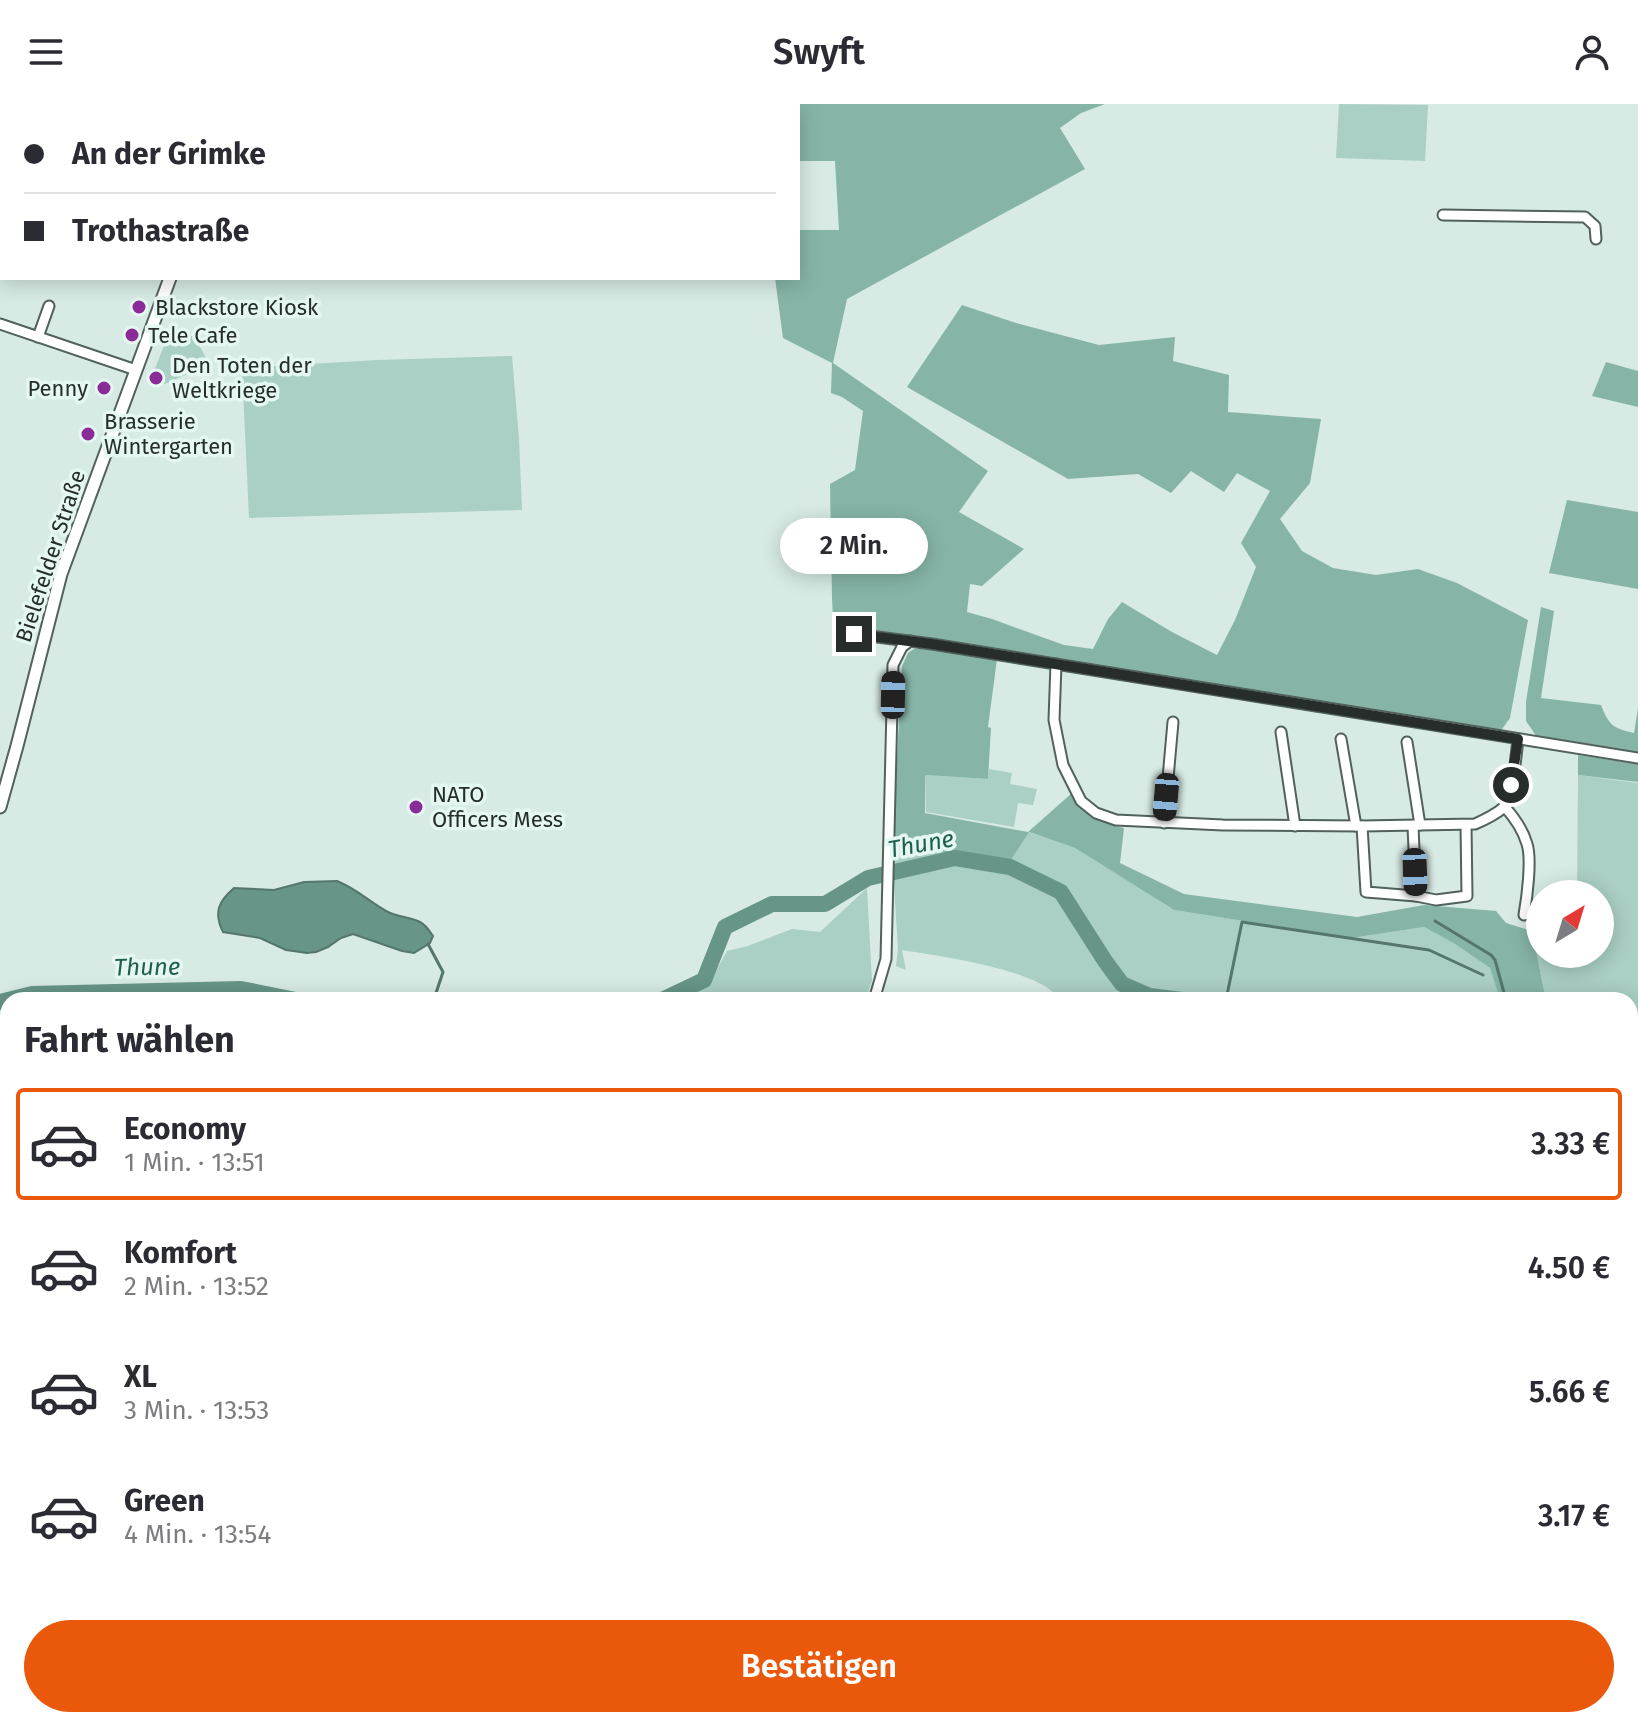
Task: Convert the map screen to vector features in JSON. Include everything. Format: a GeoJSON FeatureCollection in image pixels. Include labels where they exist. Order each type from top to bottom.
{"type":"FeatureCollection","features":[{"type":"Feature","properties":{"kind":"main road","name":"Bielefelder Straße"},"geometry":{"type":"LineString","coordinates":[[0,807],[4,782],[61,574],[169,280]]}},
{"type":"Feature","properties":{"kind":"street"},"geometry":{"type":"LineString","coordinates":[[1443,215],[1585,217],[1595,226],[1596,239]]}},
{"type":"Feature","properties":{"kind":"street"},"geometry":{"type":"LineString","coordinates":[[38,337],[49,306]]}},
{"type":"Feature","properties":{"kind":"street"},"geometry":{"type":"LineString","coordinates":[[0,324],[136,370]]}},
{"type":"Feature","properties":{"kind":"street"},"geometry":{"type":"LineString","coordinates":[[854,634],[1638,758]]}},
{"type":"Feature","properties":{"kind":"street"},"geometry":{"type":"LineString","coordinates":[[876,992],[886,959],[893,665],[902,647],[910,641]]}},
{"type":"Feature","properties":{"kind":"street"},"geometry":{"type":"LineString","coordinates":[[1056,664],[1054,720],[1063,765],[1081,801],[1096,813],[1116,820],[1295,826],[1466,825],[1486,819],[1504,806],[1511,785],[1518,739]]}},
{"type":"Feature","properties":{"kind":"street"},"geometry":{"type":"LineString","coordinates":[[1164,823],[1173,722]]}},
{"type":"Feature","properties":{"kind":"street"},"geometry":{"type":"LineString","coordinates":[[1281,732],[1295,826]]}},
{"type":"Feature","properties":{"kind":"street"},"geometry":{"type":"LineString","coordinates":[[1341,739],[1359,826],[1366,892],[1436,900],[1467,896],[1466,825]]}},
{"type":"Feature","properties":{"kind":"street"},"geometry":{"type":"LineString","coordinates":[[1407,742],[1416,826],[1416,896]]}},
{"type":"Feature","properties":{"kind":"street"},"geometry":{"type":"LineString","coordinates":[[1504,806],[1514,816],[1528,845],[1524,915]]}},
{"type":"Feature","properties":{"kind":"shaded area"},"geometry":{"type":"Polygon","coordinates":[[[800,104],[1105,104],[1081,113],[1060,128],[1085,169],[847,299],[833,363],[988,471],[959,512],[1024,549],[982,586],[970,584],[967,612],[1064,645],[1093,649],[1108,619],[1122,602],[1217,655],[1256,567],[1241,543],[1270,491],[1237,473],[1224,492],[1191,471],[1171,493],[1138,474],[1068,479],[907,387],[962,305],[1099,345],[1175,337],[1173,361],[1229,375],[1228,412],[1321,419],[1310,483],[1280,519],[1302,551],[1333,568],[1376,575],[1418,569],[1457,583],[1528,620],[1510,718],[1500,732],[919,637],[834,638],[830,484],[855,470],[863,411],[831,393],[832,363],[783,338],[775,280],[800,280],[800,230],[839,230],[835,161],[800,161],[800,104]]]}},
{"type":"Feature","properties":{"kind":"shaded area"},"geometry":{"type":"Polygon","coordinates":[[[1339,104],[1428,105],[1425,161],[1336,158],[1339,104]]]}},
{"type":"Feature","properties":{"kind":"shaded area"},"geometry":{"type":"Polygon","coordinates":[[[170,330],[195,337],[209,364],[165,384],[153,374],[170,330]]]}},
{"type":"Feature","properties":{"kind":"shaded area"},"geometry":{"type":"Polygon","coordinates":[[[512,356],[522,510],[249,518],[242,368],[512,356]]]}},
{"type":"Feature","properties":{"kind":"shaded area"},"geometry":{"type":"Polygon","coordinates":[[[1606,362],[1638,371],[1638,407],[1592,396],[1606,362]]]}},
{"type":"Feature","properties":{"kind":"shaded area"},"geometry":{"type":"Polygon","coordinates":[[[1567,500],[1638,512],[1638,589],[1549,573],[1567,500]]]}},
{"type":"Feature","properties":{"kind":"shaded area"},"geometry":{"type":"Polygon","coordinates":[[[1541,607],[1554,611],[1541,698],[1601,705],[1612,725],[1634,733],[1638,708],[1638,753],[1537,737],[1526,721],[1526,702],[1541,607]]]}},
{"type":"Feature","properties":{"kind":"shaded area"},"geometry":{"type":"Polygon","coordinates":[[[914,649],[997,659],[988,727],[991,728],[988,779],[925,775],[925,813],[1028,832],[1072,793],[1095,816],[1124,828],[1120,863],[1184,894],[1357,917],[1424,905],[1496,911],[1506,923],[1526,929],[1526,968],[1540,968],[1544,992],[1498,992],[1490,968],[1424,927],[1352,938],[1174,910],[1075,848],[1029,832],[1011,860],[967,853],[892,852],[902,666],[908,653],[914,649]]]}},
{"type":"Feature","properties":{"kind":"shaded area"},"geometry":{"type":"Polygon","coordinates":[[[1578,755],[1638,764],[1638,782],[1578,775],[1578,755]]]}},
{"type":"Feature","properties":{"kind":"shaded area"},"geometry":{"type":"Polygon","coordinates":[[[989,769],[1012,773],[1010,784],[1037,789],[1033,805],[1018,803],[1014,827],[926,812],[925,775],[988,779],[989,769]]]}},
{"type":"Feature","properties":{"kind":"shaded area"},"geometry":{"type":"Polygon","coordinates":[[[1578,775],[1638,783],[1638,992],[1544,992],[1540,968],[1614,968],[1614,880],[1577,880],[1578,775]]]}},
{"type":"Feature","properties":{"kind":"shaded area"},"geometry":{"type":"Polygon","coordinates":[[[1028,832],[1075,848],[1174,910],[1352,938],[1424,927],[1490,968],[1498,992],[1052,992],[1012,972],[902,950],[906,970],[896,966],[898,949],[892,852],[967,853],[1011,860],[1028,832]]]}},
{"type":"Feature","properties":{"kind":"shaded area"},"geometry":{"type":"Polygon","coordinates":[[[337,881],[388,912],[422,923],[433,936],[430,943],[414,953],[353,934],[316,952],[307,953],[286,950],[260,938],[223,932],[220,925],[219,907],[234,888],[274,890],[304,882],[337,881]]]}},
{"type":"Feature","properties":{"kind":"shaded area"},"geometry":{"type":"Polygon","coordinates":[[[867,888],[872,981],[868,992],[694,992],[711,980],[727,951],[792,929],[820,932],[867,888]]]}},
{"type":"Feature","properties":{"kind":"waterway","name":"Thune"},"geometry":{"type":"LineString","coordinates":[[679,992],[704,980],[725,927],[772,904],[825,904],[868,878],[955,858],[1010,867],[1061,892],[1122,984],[1141,992]]}},
{"type":"Feature","properties":{"kind":"waterway"},"geometry":{"type":"LineString","coordinates":[[1435,921],[1491,955],[1504,992]]}},
{"type":"Feature","properties":{"kind":"waterway"},"geometry":{"type":"LineString","coordinates":[[1228,992],[1242,922],[1429,950],[1483,975]]}},
{"type":"Feature","properties":{"kind":"waterway"},"geometry":{"type":"LineString","coordinates":[[428,944],[443,972],[436,992]]}},
{"type":"Feature","properties":{"kind":"waterway","name":"Thune"},"geometry":{"type":"LineString","coordinates":[[116,992],[241,989],[256,992]]}},
{"type":"Feature","properties":{"kind":"place","name":"Blackstore Kiosk"},"geometry":{"type":"Point","coordinates":[139,307]}},
{"type":"Feature","properties":{"kind":"place","name":"Tele Cafe"},"geometry":{"type":"Point","coordinates":[132,335]}},
{"type":"Feature","properties":{"kind":"place","name":"Den Toten der Weltkriege"},"geometry":{"type":"Point","coordinates":[156,378]}},
{"type":"Feature","properties":{"kind":"place","name":"Penny"},"geometry":{"type":"Point","coordinates":[104,388]}},
{"type":"Feature","properties":{"kind":"place","name":"Brasserie Wintergarten"},"geometry":{"type":"Point","coordinates":[88,434]}},
{"type":"Feature","properties":{"kind":"place","name":"NATO Officers Mess"},"geometry":{"type":"Point","coordinates":[416,807]}},
{"type":"Feature","properties":{"kind":"route"},"geometry":{"type":"LineString","coordinates":[[854,634],[1518,739],[1511,785]]}}]}
